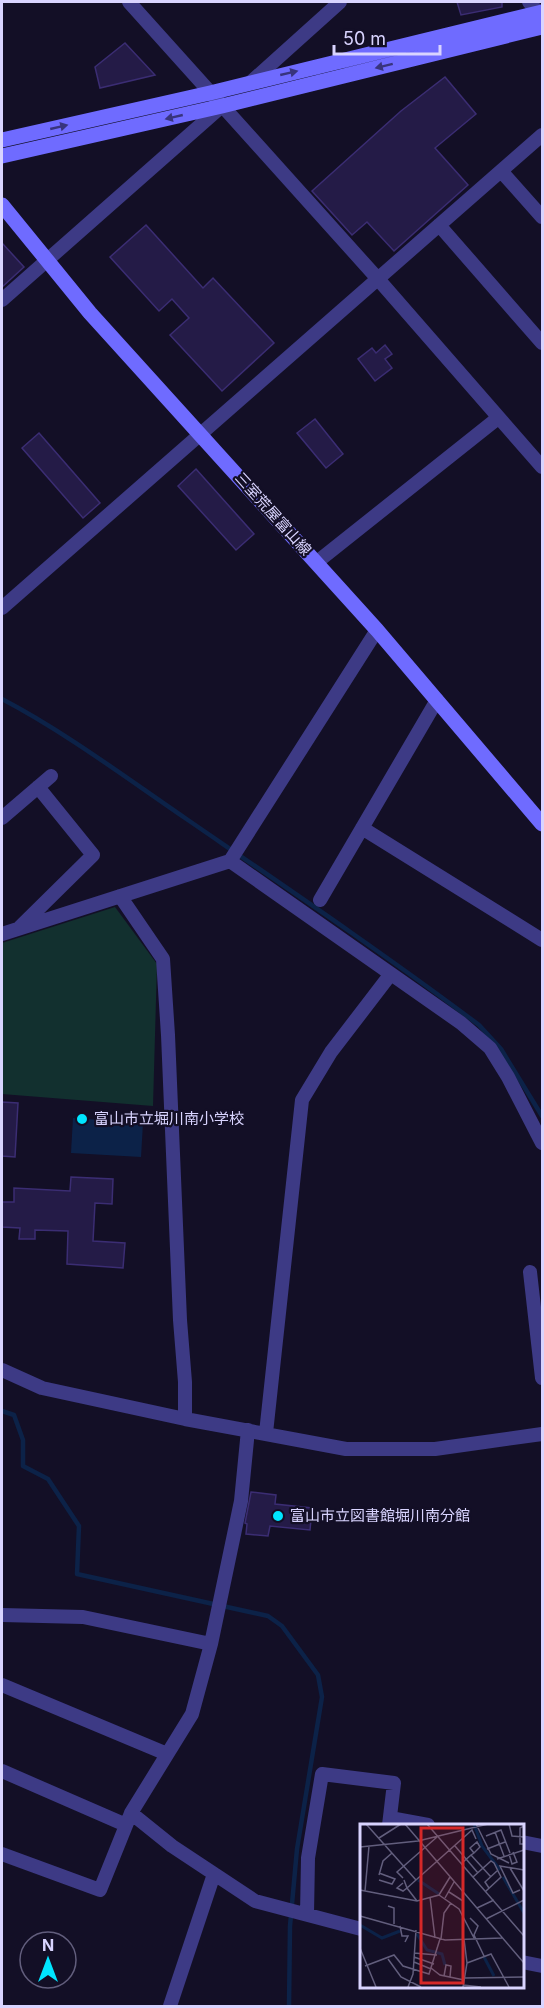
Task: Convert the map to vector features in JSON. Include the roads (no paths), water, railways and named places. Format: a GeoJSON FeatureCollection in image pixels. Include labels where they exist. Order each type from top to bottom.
{"type":"FeatureCollection","features":[{"type":"Feature","properties":{"kind":"street"},"geometry":{"type":"LineString","coordinates":[[129,2],[378,279],[498,418],[537,450],[543,467]]}},
{"type":"Feature","properties":{"kind":"street"},"geometry":{"type":"LineString","coordinates":[[251,82],[339,2]]}},
{"type":"Feature","properties":{"kind":"street"},"geometry":{"type":"LineString","coordinates":[[2,140],[539,14]]}},
{"type":"Feature","properties":{"kind":"street"},"geometry":{"type":"LineString","coordinates":[[2,156],[222,106],[539,14]]}},
{"type":"Feature","properties":{"kind":"street"},"geometry":{"type":"LineString","coordinates":[[2,300],[222,106]]}},
{"type":"Feature","properties":{"kind":"street"},"geometry":{"type":"LineString","coordinates":[[2,608],[543,135]]}},
{"type":"Feature","properties":{"kind":"street"},"geometry":{"type":"LineString","coordinates":[[501,171],[543,217]]}},
{"type":"Feature","properties":{"kind":"street","name":"三室荒屋富山線"},"geometry":{"type":"LineString","coordinates":[[2,205],[90,313],[317,562],[543,824]]}},
{"type":"Feature","properties":{"kind":"street"},"geometry":{"type":"LineString","coordinates":[[439,225],[543,343]]}},
{"type":"Feature","properties":{"kind":"street"},"geometry":{"type":"LineString","coordinates":[[317,562],[498,418]]}},
{"type":"Feature","properties":{"kind":"street"},"geometry":{"type":"LineString","coordinates":[[2,934],[230,861],[377,630]]}},
{"type":"Feature","properties":{"kind":"street"},"geometry":{"type":"LineString","coordinates":[[320,900],[437,700]]}},
{"type":"Feature","properties":{"kind":"street"},"geometry":{"type":"LineString","coordinates":[[2,818],[51,776]]}},
{"type":"Feature","properties":{"kind":"street"},"geometry":{"type":"LineString","coordinates":[[18,928],[93,855],[38,787]]}},
{"type":"Feature","properties":{"kind":"street"},"geometry":{"type":"LineString","coordinates":[[362,828],[543,940]]}},
{"type":"Feature","properties":{"kind":"street"},"geometry":{"type":"LineString","coordinates":[[230,861],[461,1023],[490,1048],[543,1143]]}},
{"type":"Feature","properties":{"kind":"street"},"geometry":{"type":"LineString","coordinates":[[120,896],[163,959],[169,1047],[180,1320],[186,1383],[185,1419]]}},
{"type":"Feature","properties":{"kind":"street"},"geometry":{"type":"LineString","coordinates":[[266,1433],[302,1100],[331,1052],[390,975]]}},
{"type":"Feature","properties":{"kind":"street"},"geometry":{"type":"LineString","coordinates":[[530,1272],[543,1378]]}},
{"type":"Feature","properties":{"kind":"street"},"geometry":{"type":"LineString","coordinates":[[2,1370],[42,1388],[185,1419],[346,1449],[435,1449],[543,1434]]}},
{"type":"Feature","properties":{"kind":"street"},"geometry":{"type":"LineString","coordinates":[[2,1854],[100,1890],[129,1819],[192,1714],[211,1644],[241,1501],[248,1430]]}},
{"type":"Feature","properties":{"kind":"street"},"geometry":{"type":"LineString","coordinates":[[2,1615],[83,1617],[211,1644]]}},
{"type":"Feature","properties":{"kind":"street"},"geometry":{"type":"LineString","coordinates":[[2,1685],[167,1754]]}},
{"type":"Feature","properties":{"kind":"street"},"geometry":{"type":"LineString","coordinates":[[2,1771],[129,1819],[255,1901],[360,1929]]}},
{"type":"Feature","properties":{"kind":"street"},"geometry":{"type":"LineString","coordinates":[[307,1914],[308,1858],[322,1774],[394,1783],[389,1822],[415,1824]]}},
{"type":"Feature","properties":{"kind":"street"},"geometry":{"type":"LineString","coordinates":[[523,1842],[543,1846]]}},
{"type":"Feature","properties":{"kind":"street"},"geometry":{"type":"LineString","coordinates":[[170,2007],[214,1874]]}},
{"type":"Feature","properties":{"kind":"street"},"geometry":{"type":"LineString","coordinates":[[523,1962],[543,1966]]}},
{"type":"Feature","properties":{"kind":"water"},"geometry":{"type":"Polygon","coordinates":[[[73,1118],[143,1123],[141,1157],[71,1153],[73,1118]]]}},
{"type":"Feature","properties":{"kind":"waterway"},"geometry":{"type":"LineString","coordinates":[[2,699],[95,756],[333,920],[479,1025],[501,1049],[542,1116]]}},
{"type":"Feature","properties":{"kind":"waterway"},"geometry":{"type":"LineString","coordinates":[[2,1411],[14,1415],[23,1440],[23,1466],[48,1479],[79,1526],[77,1574],[268,1616],[282,1626],[318,1675],[322,1697],[297,1849],[290,1926],[289,2006]]}},
{"type":"Feature","properties":{"kind":"place","name":"富山市立堀川南小学校"},"geometry":{"type":"Point","coordinates":[82,1119]}},
{"type":"Feature","properties":{"kind":"place","name":"富山市立図書館堀川南分館"},"geometry":{"type":"Point","coordinates":[278,1516]}}]}
